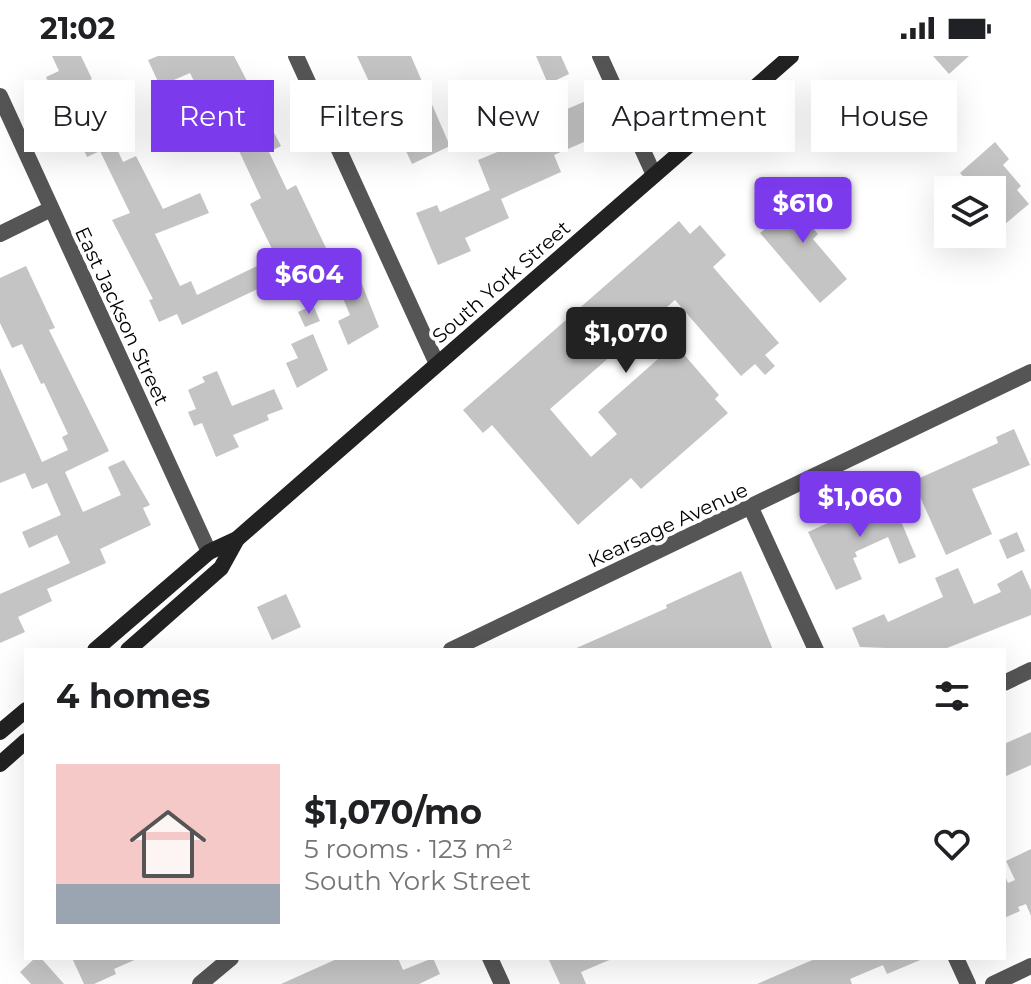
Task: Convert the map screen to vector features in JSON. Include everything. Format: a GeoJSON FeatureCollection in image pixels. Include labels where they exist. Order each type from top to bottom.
{"type":"FeatureCollection","features":[{"type":"Feature","properties":{"kind":"main road","name":"South York Street"},"geometry":{"type":"LineString","coordinates":[[97,648],[209,552],[237,539],[791,56]]}},
{"type":"Feature","properties":{"kind":"main road","name":"South York Street"},"geometry":{"type":"LineString","coordinates":[[130,648],[221,568],[237,539]]}},
{"type":"Feature","properties":{"kind":"main road"},"geometry":{"type":"LineString","coordinates":[[0,732],[24,712]]}},
{"type":"Feature","properties":{"kind":"main road"},"geometry":{"type":"LineString","coordinates":[[0,764],[24,743]]}},
{"type":"Feature","properties":{"kind":"street"},"geometry":{"type":"LineString","coordinates":[[296,56],[437,364]]}},
{"type":"Feature","properties":{"kind":"street"},"geometry":{"type":"LineString","coordinates":[[600,56],[654,175]]}},
{"type":"Feature","properties":{"kind":"street","name":"East Jackson Street"},"geometry":{"type":"LineString","coordinates":[[0,96],[209,552]]}},
{"type":"Feature","properties":{"kind":"street"},"geometry":{"type":"LineString","coordinates":[[0,234],[51,209]]}},
{"type":"Feature","properties":{"kind":"street","name":"Kearsage Avenue"},"geometry":{"type":"LineString","coordinates":[[455,648],[1031,372]]}},
{"type":"Feature","properties":{"kind":"street"},"geometry":{"type":"LineString","coordinates":[[751,508],[815,648]]}},
{"type":"Feature","properties":{"kind":"street"},"geometry":{"type":"LineString","coordinates":[[1006,682],[1031,670]]}},
{"type":"Feature","properties":{"kind":"street"},"geometry":{"type":"LineString","coordinates":[[200,984],[229,960]]}},
{"type":"Feature","properties":{"kind":"street"},"geometry":{"type":"LineString","coordinates":[[491,960],[502,984]]}},
{"type":"Feature","properties":{"kind":"street"},"geometry":{"type":"LineString","coordinates":[[957,960],[968,984]]}},
{"type":"Feature","properties":{"kind":"street"},"geometry":{"type":"LineString","coordinates":[[993,984],[1031,966]]}},
{"type":"Feature","properties":{"kind":"building"},"geometry":{"type":"Polygon","coordinates":[[[52,56],[81,56],[92,79],[47,80],[46,77],[59,71],[52,56]]]}},
{"type":"Feature","properties":{"kind":"building"},"geometry":{"type":"Polygon","coordinates":[[[158,56],[234,56],[247,80],[193,80],[190,73],[174,80],[157,80],[148,60],[158,56]]]}},
{"type":"Feature","properties":{"kind":"building"},"geometry":{"type":"Polygon","coordinates":[[[357,56],[411,56],[421,80],[368,80],[357,56]]]}},
{"type":"Feature","properties":{"kind":"building"},"geometry":{"type":"Polygon","coordinates":[[[536,56],[561,56],[569,74],[556,80],[546,80],[536,56]]]}},
{"type":"Feature","properties":{"kind":"building"},"geometry":{"type":"Polygon","coordinates":[[[933,56],[969,56],[949,74],[933,56]]]}},
{"type":"Feature","properties":{"kind":"building"},"geometry":{"type":"Polygon","coordinates":[[[584,102],[584,142],[568,149],[568,109],[584,102]]]}},
{"type":"Feature","properties":{"kind":"building"},"geometry":{"type":"Polygon","coordinates":[[[432,104],[448,147],[412,164],[406,152],[432,152],[432,104]]]}},
{"type":"Feature","properties":{"kind":"building"},"geometry":{"type":"Polygon","coordinates":[[[274,133],[281,146],[274,150],[274,133]]]}},
{"type":"Feature","properties":{"kind":"building"},"geometry":{"type":"Polygon","coordinates":[[[995,142],[1009,159],[1003,165],[1021,186],[1017,190],[1029,204],[1006,223],[1006,176],[963,176],[960,173],[995,142]]]}},
{"type":"Feature","properties":{"kind":"building"},"geometry":{"type":"Polygon","coordinates":[[[100,152],[118,152],[123,162],[136,156],[163,209],[200,193],[209,213],[155,234],[180,286],[191,281],[197,295],[276,257],[250,204],[261,198],[239,152],[269,152],[287,190],[296,185],[326,248],[271,279],[272,282],[182,325],[177,314],[159,322],[149,300],[153,299],[112,220],[130,213],[100,152]]]}},
{"type":"Feature","properties":{"kind":"building"},"geometry":{"type":"Polygon","coordinates":[[[497,152],[561,152],[554,155],[561,172],[501,199],[509,218],[465,238],[471,251],[438,265],[416,213],[437,205],[440,212],[490,190],[478,160],[497,152]]]}},
{"type":"Feature","properties":{"kind":"building"},"geometry":{"type":"Polygon","coordinates":[[[805,182],[818,198],[800,213],[818,234],[813,239],[847,279],[820,303],[760,233],[778,218],[772,211],[805,182]]]}},
{"type":"Feature","properties":{"kind":"building"},"geometry":{"type":"Polygon","coordinates":[[[679,221],[690,234],[700,225],[726,255],[713,267],[779,343],[765,355],[775,366],[765,375],[755,364],[741,376],[675,300],[550,409],[591,457],[617,434],[598,412],[675,344],[719,395],[715,399],[728,413],[641,489],[631,478],[578,525],[492,425],[483,433],[463,410],[679,221]]]}},
{"type":"Feature","properties":{"kind":"building"},"geometry":{"type":"Polygon","coordinates":[[[26,266],[55,328],[49,330],[109,451],[65,472],[83,512],[121,495],[108,467],[124,460],[150,505],[143,508],[151,525],[100,549],[106,563],[47,589],[52,601],[18,617],[25,632],[0,643],[0,594],[70,563],[57,535],[29,548],[22,532],[61,515],[47,483],[32,489],[25,473],[0,483],[0,368],[42,462],[68,450],[62,437],[68,434],[44,383],[41,384],[22,344],[12,348],[0,323],[0,278],[26,266]]]}},
{"type":"Feature","properties":{"kind":"building"},"geometry":{"type":"Polygon","coordinates":[[[357,272],[379,327],[348,345],[338,321],[350,315],[336,282],[357,272]]]}},
{"type":"Feature","properties":{"kind":"building"},"geometry":{"type":"Polygon","coordinates":[[[313,305],[320,321],[305,327],[298,312],[313,305]]]}},
{"type":"Feature","properties":{"kind":"building"},"geometry":{"type":"Polygon","coordinates":[[[313,334],[328,370],[297,388],[286,363],[298,358],[291,344],[313,334]]]}},
{"type":"Feature","properties":{"kind":"building"},"geometry":{"type":"Polygon","coordinates":[[[217,371],[232,406],[274,389],[283,409],[267,415],[269,420],[233,435],[239,447],[216,457],[202,423],[194,426],[188,412],[196,409],[188,390],[205,382],[202,377],[217,371]]]}},
{"type":"Feature","properties":{"kind":"building"},"geometry":{"type":"Polygon","coordinates":[[[1014,429],[1030,465],[972,489],[992,534],[946,555],[913,481],[998,443],[996,437],[1014,429]]]}},
{"type":"Feature","properties":{"kind":"building"},"geometry":{"type":"Polygon","coordinates":[[[890,495],[916,557],[899,564],[888,537],[855,552],[857,557],[853,558],[862,579],[836,590],[808,532],[890,495]]]}},
{"type":"Feature","properties":{"kind":"building"},"geometry":{"type":"Polygon","coordinates":[[[1017,532],[1025,551],[1007,559],[999,540],[1017,532]]]}},
{"type":"Feature","properties":{"kind":"building"},"geometry":{"type":"Polygon","coordinates":[[[958,568],[974,604],[1001,592],[997,584],[1022,570],[1031,590],[1031,615],[947,648],[860,647],[852,628],[884,614],[888,622],[943,597],[935,578],[958,568]]]}},
{"type":"Feature","properties":{"kind":"building"},"geometry":{"type":"Polygon","coordinates":[[[741,571],[772,648],[577,648],[667,608],[666,605],[741,571]]]}},
{"type":"Feature","properties":{"kind":"building"},"geometry":{"type":"Polygon","coordinates":[[[286,594],[301,627],[272,640],[257,607],[286,594]]]}},
{"type":"Feature","properties":{"kind":"building"},"geometry":{"type":"Polygon","coordinates":[[[1031,732],[1031,765],[1006,776],[1006,743],[1031,732]]]}},
{"type":"Feature","properties":{"kind":"building"},"geometry":{"type":"Polygon","coordinates":[[[1031,849],[1031,916],[1026,904],[1018,907],[1020,911],[1006,917],[1006,878],[1008,883],[1015,880],[1006,861],[1031,849]]]}},
{"type":"Feature","properties":{"kind":"building"},"geometry":{"type":"Polygon","coordinates":[[[33,960],[43,960],[64,984],[31,984],[20,972],[33,960]]]}},
{"type":"Feature","properties":{"kind":"building"},"geometry":{"type":"Polygon","coordinates":[[[73,960],[134,960],[114,969],[116,974],[94,984],[84,984],[73,960]]]}},
{"type":"Feature","properties":{"kind":"building"},"geometry":{"type":"Polygon","coordinates":[[[335,960],[399,960],[403,970],[434,960],[440,974],[419,984],[281,984],[335,960]]]}},
{"type":"Feature","properties":{"kind":"building"},"geometry":{"type":"Polygon","coordinates":[[[549,960],[609,960],[581,972],[586,984],[560,984],[549,960]]]}},
{"type":"Feature","properties":{"kind":"building"},"geometry":{"type":"Polygon","coordinates":[[[812,960],[920,960],[887,974],[883,965],[850,979],[852,984],[757,984],[812,960]]]}}]}
